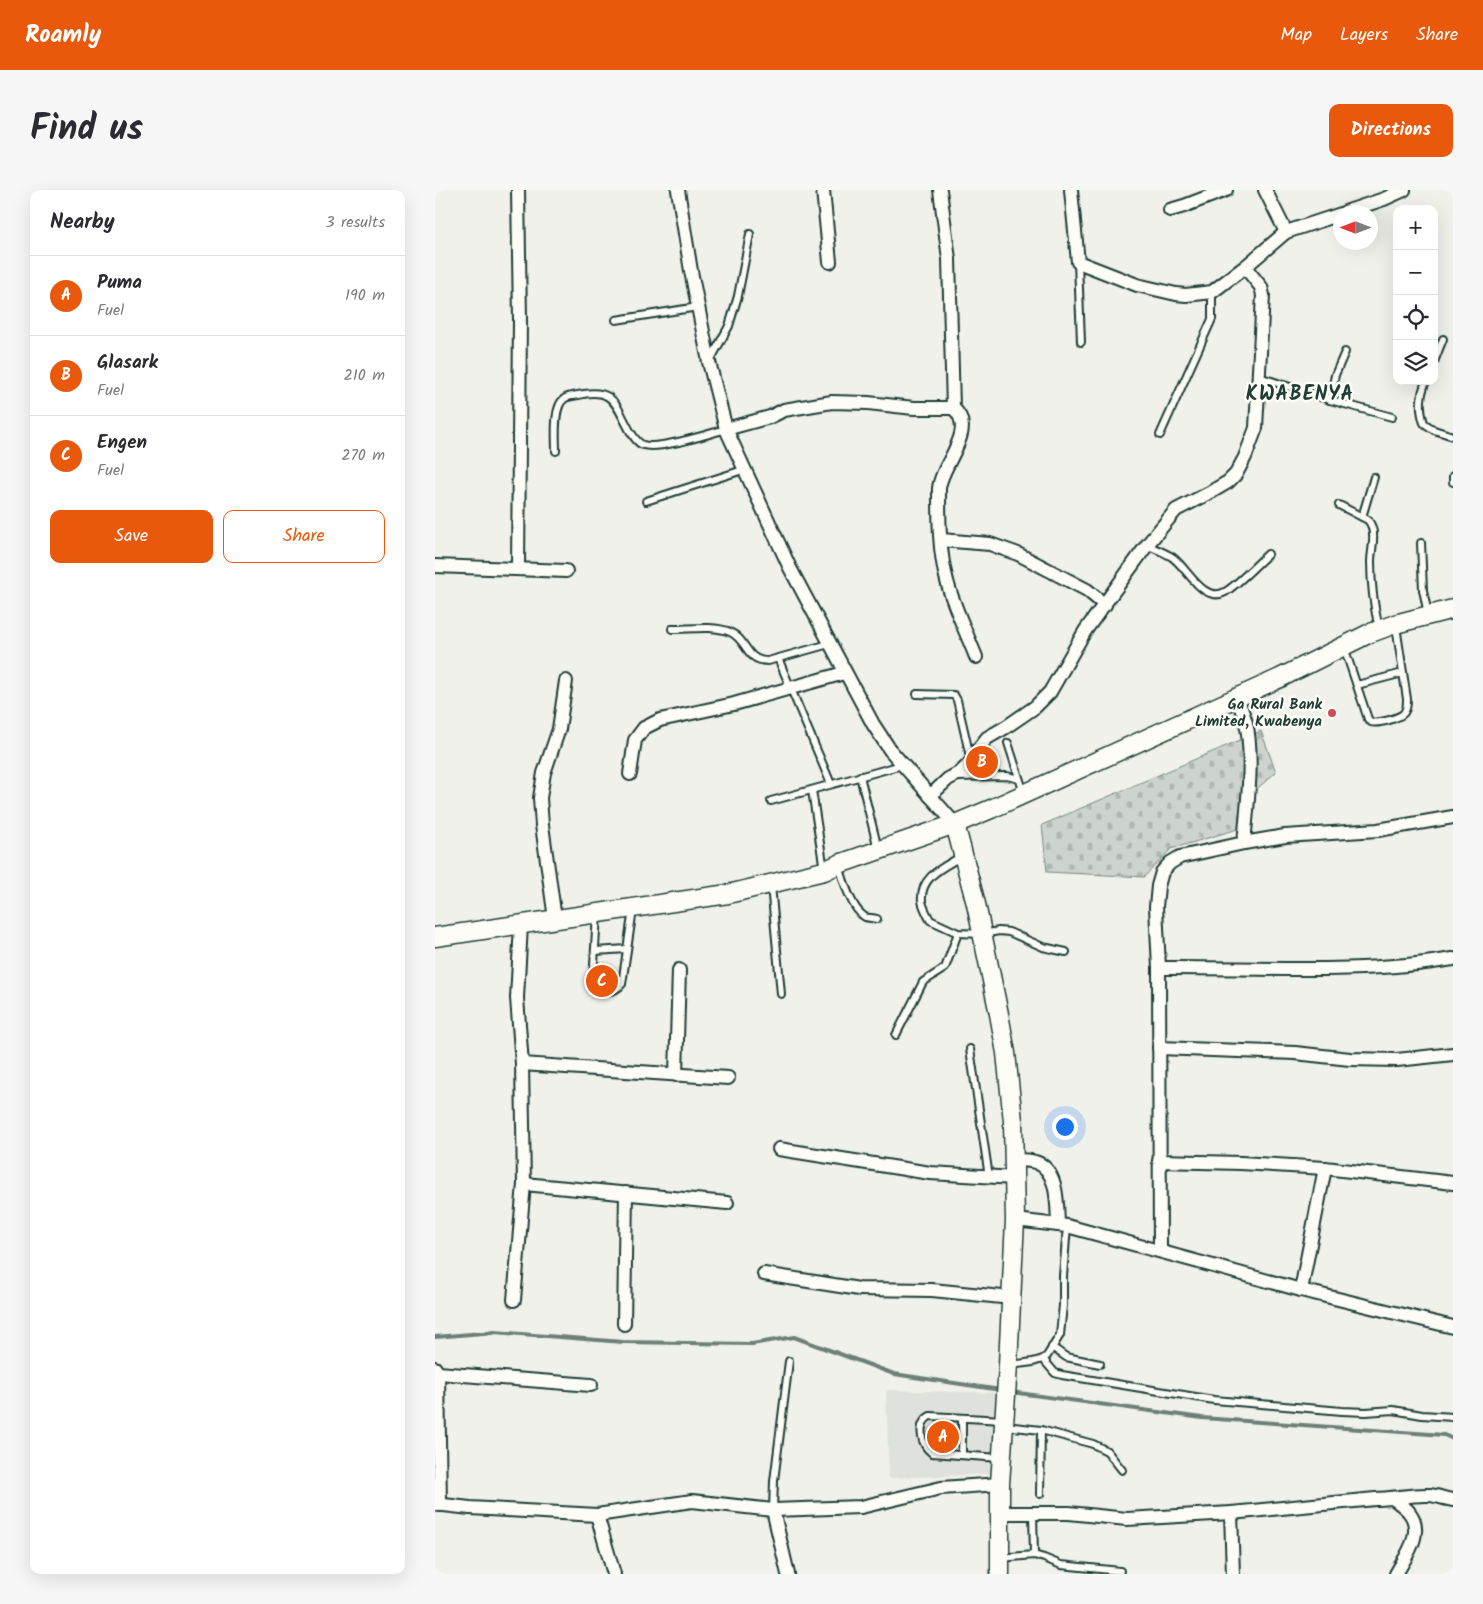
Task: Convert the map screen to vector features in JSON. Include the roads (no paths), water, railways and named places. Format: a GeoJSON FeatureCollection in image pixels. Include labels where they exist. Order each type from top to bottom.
{"type":"FeatureCollection","features":[{"type":"Feature","properties":{"kind":"main road"},"geometry":{"type":"LineString","coordinates":[[435,938],[728,894],[831,868],[955,824],[1022,787],[1237,698],[1344,645],[1379,630],[1453,609]]}},
{"type":"Feature","properties":{"kind":"main road"},"geometry":{"type":"LineString","coordinates":[[955,824],[970,876],[983,934],[1006,1053],[1015,1160],[1015,1220],[1008,1370],[1000,1484],[1000,1566]]}},
{"type":"Feature","properties":{"kind":"street"},"geometry":{"type":"LineString","coordinates":[[518,190],[520,319],[518,569]]}},
{"type":"Feature","properties":{"kind":"street"},"geometry":{"type":"LineString","coordinates":[[679,190],[698,307],[709,362],[726,429],[790,568],[873,724],[902,765],[955,824]]}},
{"type":"Feature","properties":{"kind":"street"},"geometry":{"type":"LineString","coordinates":[[823,190],[830,262]]}},
{"type":"Feature","properties":{"kind":"street"},"geometry":{"type":"LineString","coordinates":[[940,190],[949,259],[953,408]]}},
{"type":"Feature","properties":{"kind":"street"},"geometry":{"type":"LineString","coordinates":[[1071,190],[1078,262],[1137,285],[1176,294],[1186,295],[1212,292],[1286,232],[1333,217]]}},
{"type":"Feature","properties":{"kind":"street"},"geometry":{"type":"LineString","coordinates":[[1170,210],[1227,190]]}},
{"type":"Feature","properties":{"kind":"street"},"geometry":{"type":"LineString","coordinates":[[1265,190],[1286,232]]}},
{"type":"Feature","properties":{"kind":"street"},"geometry":{"type":"LineString","coordinates":[[1366,205],[1403,190]]}},
{"type":"Feature","properties":{"kind":"street"},"geometry":{"type":"LineString","coordinates":[[930,796],[971,762],[987,738],[1035,707],[1050,692],[1085,632],[1147,545],[1177,510],[1228,482],[1236,474],[1254,435],[1263,295],[1261,287],[1245,267]]}},
{"type":"Feature","properties":{"kind":"street"},"geometry":{"type":"LineString","coordinates":[[726,429],[770,417],[784,410],[831,402],[868,403],[914,408],[953,408],[959,413],[961,421],[960,434],[952,458],[939,486],[941,540],[947,581],[976,657]]}},
{"type":"Feature","properties":{"kind":"street"},"geometry":{"type":"LineString","coordinates":[[941,540],[989,544],[1018,554],[1087,590],[1105,605]]}},
{"type":"Feature","properties":{"kind":"street"},"geometry":{"type":"LineString","coordinates":[[435,566],[566,571]]}},
{"type":"Feature","properties":{"kind":"street"},"geometry":{"type":"LineString","coordinates":[[630,774],[635,740],[644,728],[661,720],[734,704],[844,672]]}},
{"type":"Feature","properties":{"kind":"street"},"geometry":{"type":"LineString","coordinates":[[555,919],[540,798],[543,773],[559,729],[566,681]]}},
{"type":"Feature","properties":{"kind":"street"},"geometry":{"type":"LineString","coordinates":[[1237,698],[1246,723],[1248,739],[1248,800],[1244,842]]}},
{"type":"Feature","properties":{"kind":"street"},"geometry":{"type":"LineString","coordinates":[[1160,1251],[1159,968],[1156,907],[1158,886],[1162,872],[1169,863],[1180,857],[1244,842],[1285,836],[1378,830],[1453,817]]}},
{"type":"Feature","properties":{"kind":"street"},"geometry":{"type":"LineString","coordinates":[[514,1300],[523,1184],[521,1064],[517,998],[521,925]]}},
{"type":"Feature","properties":{"kind":"street"},"geometry":{"type":"LineString","coordinates":[[1159,968],[1351,968],[1402,966],[1453,959]]}},
{"type":"Feature","properties":{"kind":"street"},"geometry":{"type":"LineString","coordinates":[[676,1075],[679,970]]}},
{"type":"Feature","properties":{"kind":"street"},"geometry":{"type":"LineString","coordinates":[[1159,1048],[1295,1053],[1350,1059],[1397,1060],[1453,1054]]}},
{"type":"Feature","properties":{"kind":"street"},"geometry":{"type":"LineString","coordinates":[[521,1064],[728,1078]]}},
{"type":"Feature","properties":{"kind":"street"},"geometry":{"type":"LineString","coordinates":[[779,1149],[930,1173],[1015,1178]]}},
{"type":"Feature","properties":{"kind":"street"},"geometry":{"type":"LineString","coordinates":[[1015,1160],[1036,1162],[1047,1171],[1056,1187],[1063,1226]]}},
{"type":"Feature","properties":{"kind":"street"},"geometry":{"type":"LineString","coordinates":[[1159,1161],[1325,1168],[1453,1183]]}},
{"type":"Feature","properties":{"kind":"street"},"geometry":{"type":"LineString","coordinates":[[1301,1290],[1325,1168]]}},
{"type":"Feature","properties":{"kind":"street"},"geometry":{"type":"LineString","coordinates":[[523,1184],[727,1203]]}},
{"type":"Feature","properties":{"kind":"street"},"geometry":{"type":"LineString","coordinates":[[624,1324],[626,1193]]}},
{"type":"Feature","properties":{"kind":"street"},"geometry":{"type":"LineString","coordinates":[[1015,1220],[1063,1226],[1301,1290],[1453,1327]]}},
{"type":"Feature","properties":{"kind":"street"},"geometry":{"type":"LineString","coordinates":[[764,1274],[859,1290],[933,1290],[1011,1298]]}},
{"type":"Feature","properties":{"kind":"street"},"geometry":{"type":"LineString","coordinates":[[591,1385],[436,1370],[437,1505],[597,1515],[692,1501],[773,1510],[861,1508],[941,1488],[1000,1484]]}},
{"type":"Feature","properties":{"kind":"street"},"geometry":{"type":"LineString","coordinates":[[999,1513],[1069,1513],[1127,1519],[1231,1513],[1375,1499],[1394,1499],[1413,1495],[1432,1495],[1453,1500]]}},
{"type":"Feature","properties":{"kind":"street"},"geometry":{"type":"LineString","coordinates":[[1394,1499],[1409,1512],[1415,1524],[1415,1536],[1396,1574]]}},
{"type":"Feature","properties":{"kind":"street"},"geometry":{"type":"LineString","coordinates":[[773,1510],[788,1574]]}},
{"type":"Feature","properties":{"kind":"street"},"geometry":{"type":"LineString","coordinates":[[1231,1513],[1233,1574]]}},
{"type":"Feature","properties":{"kind":"street"},"geometry":{"type":"LineString","coordinates":[[597,1515],[614,1574]]}},
{"type":"Feature","properties":{"kind":"lane"},"geometry":{"type":"LineString","coordinates":[[709,362],[729,326],[738,296],[750,234]]}},
{"type":"Feature","properties":{"kind":"lane"},"geometry":{"type":"LineString","coordinates":[[1078,262],[1081,342]]}},
{"type":"Feature","properties":{"kind":"lane"},"geometry":{"type":"LineString","coordinates":[[1160,435],[1212,319],[1212,292]]}},
{"type":"Feature","properties":{"kind":"lane"},"geometry":{"type":"LineString","coordinates":[[616,320],[698,307]]}},
{"type":"Feature","properties":{"kind":"lane"},"geometry":{"type":"LineString","coordinates":[[1438,352],[1443,339]]}},
{"type":"Feature","properties":{"kind":"lane"},"geometry":{"type":"LineString","coordinates":[[1330,400],[1335,374],[1345,352]]}},
{"type":"Feature","properties":{"kind":"lane"},"geometry":{"type":"LineString","coordinates":[[1259,377],[1330,400],[1392,417]]}},
{"type":"Feature","properties":{"kind":"lane"},"geometry":{"type":"LineString","coordinates":[[1425,385],[1420,400],[1424,423],[1434,430],[1453,436]]}},
{"type":"Feature","properties":{"kind":"lane"},"geometry":{"type":"LineString","coordinates":[[556,450],[559,404],[565,398],[590,392],[610,396],[635,440],[644,445],[669,444],[726,429]]}},
{"type":"Feature","properties":{"kind":"lane"},"geometry":{"type":"LineString","coordinates":[[646,501],[745,469]]}},
{"type":"Feature","properties":{"kind":"lane"},"geometry":{"type":"LineString","coordinates":[[1453,476],[1453,482]]}},
{"type":"Feature","properties":{"kind":"lane"},"geometry":{"type":"LineString","coordinates":[[1362,517],[1374,477]]}},
{"type":"Feature","properties":{"kind":"lane"},"geometry":{"type":"LineString","coordinates":[[1339,505],[1371,524],[1373,536],[1372,586],[1379,630]]}},
{"type":"Feature","properties":{"kind":"lane"},"geometry":{"type":"LineString","coordinates":[[1421,544],[1423,590],[1428,615]]}},
{"type":"Feature","properties":{"kind":"lane"},"geometry":{"type":"LineString","coordinates":[[1147,545],[1172,557],[1203,590],[1214,595],[1225,592],[1268,554]]}},
{"type":"Feature","properties":{"kind":"lane"},"geometry":{"type":"LineString","coordinates":[[1344,645],[1368,719],[1371,722],[1379,723],[1405,713],[1407,698],[1395,624]]}},
{"type":"Feature","properties":{"kind":"lane"},"geometry":{"type":"LineString","coordinates":[[672,630],[715,628],[729,632],[738,637],[751,656],[759,661],[768,661],[829,644]]}},
{"type":"Feature","properties":{"kind":"lane"},"geometry":{"type":"LineString","coordinates":[[778,658],[831,784]]}},
{"type":"Feature","properties":{"kind":"lane"},"geometry":{"type":"LineString","coordinates":[[1357,685],[1403,673]]}},
{"type":"Feature","properties":{"kind":"lane"},"geometry":{"type":"LineString","coordinates":[[917,694],[954,695],[957,700],[971,762]]}},
{"type":"Feature","properties":{"kind":"lane"},"geometry":{"type":"LineString","coordinates":[[1008,743],[1022,787]]}},
{"type":"Feature","properties":{"kind":"lane"},"geometry":{"type":"LineString","coordinates":[[771,801],[902,765]]}},
{"type":"Feature","properties":{"kind":"lane"},"geometry":{"type":"LineString","coordinates":[[860,776],[879,850]]}},
{"type":"Feature","properties":{"kind":"lane"},"geometry":{"type":"LineString","coordinates":[[952,777],[1007,776],[1022,787]]}},
{"type":"Feature","properties":{"kind":"lane"},"geometry":{"type":"LineString","coordinates":[[811,790],[831,868],[844,885],[855,906],[865,917],[877,919]]}},
{"type":"Feature","properties":{"kind":"lane"},"geometry":{"type":"LineString","coordinates":[[963,855],[930,876],[923,888],[922,902],[930,920],[958,933],[1009,932],[1043,947],[1066,952]]}},
{"type":"Feature","properties":{"kind":"lane"},"geometry":{"type":"LineString","coordinates":[[771,884],[781,994]]}},
{"type":"Feature","properties":{"kind":"lane"},"geometry":{"type":"LineString","coordinates":[[597,913],[593,981],[595,988],[599,990],[613,990],[622,984],[633,908]]}},
{"type":"Feature","properties":{"kind":"lane"},"geometry":{"type":"LineString","coordinates":[[896,1035],[923,982],[945,968],[958,933]]}},
{"type":"Feature","properties":{"kind":"lane"},"geometry":{"type":"LineString","coordinates":[[595,951],[627,949]]}},
{"type":"Feature","properties":{"kind":"lane"},"geometry":{"type":"LineString","coordinates":[[970,1049],[989,1177]]}},
{"type":"Feature","properties":{"kind":"lane"},"geometry":{"type":"LineString","coordinates":[[1008,1370],[1043,1359],[1060,1335],[1063,1305],[1063,1226]]}},
{"type":"Feature","properties":{"kind":"lane"},"geometry":{"type":"LineString","coordinates":[[1052,1347],[1066,1357],[1100,1364]]}},
{"type":"Feature","properties":{"kind":"lane"},"geometry":{"type":"LineString","coordinates":[[1043,1359],[1055,1373],[1062,1375],[1195,1397],[1333,1411],[1366,1412],[1393,1410],[1453,1417]]}},
{"type":"Feature","properties":{"kind":"lane"},"geometry":{"type":"LineString","coordinates":[[773,1510],[774,1481],[789,1361]]}},
{"type":"Feature","properties":{"kind":"lane"},"geometry":{"type":"LineString","coordinates":[[1002,1458],[932,1454],[923,1443],[922,1425],[925,1419],[930,1416],[962,1418],[1004,1417],[1041,1430],[1093,1444],[1107,1451],[1122,1470]]}},
{"type":"Feature","properties":{"kind":"lane"},"geometry":{"type":"LineString","coordinates":[[962,1418],[962,1455]]}},
{"type":"Feature","properties":{"kind":"lane"},"geometry":{"type":"LineString","coordinates":[[1040,1494],[1041,1430]]}},
{"type":"Feature","properties":{"kind":"lane"},"geometry":{"type":"LineString","coordinates":[[1033,1514],[1034,1555]]}},
{"type":"Feature","properties":{"kind":"lane"},"geometry":{"type":"LineString","coordinates":[[1000,1566],[1034,1555],[1061,1565],[1120,1571]]}},
{"type":"Feature","properties":{"kind":"waterway"},"geometry":{"type":"LineString","coordinates":[[435,1337],[495,1332],[623,1342],[752,1344],[794,1337],[894,1374],[1001,1390]]}},
{"type":"Feature","properties":{"kind":"waterway"},"geometry":{"type":"LineString","coordinates":[[1011,1392],[1202,1418],[1444,1435],[1453,1439]]}},
{"type":"Feature","properties":{"kind":"place","name":"Ga Rural Bank Limited, Kwabenya"},"geometry":{"type":"Point","coordinates":[1332,713]}},
{"type":"Feature","properties":{"kind":"place","name":"Glasark"},"geometry":{"type":"Point","coordinates":[982,762]}},
{"type":"Feature","properties":{"kind":"place","name":"Engen"},"geometry":{"type":"Point","coordinates":[602,981]}},
{"type":"Feature","properties":{"kind":"place","name":"Puma"},"geometry":{"type":"Point","coordinates":[943,1437]}},
{"type":"Feature","properties":{"kind":"district","name":"KWABENYA"},"geometry":{"type":"Point","coordinates":[1300,393]}}]}
